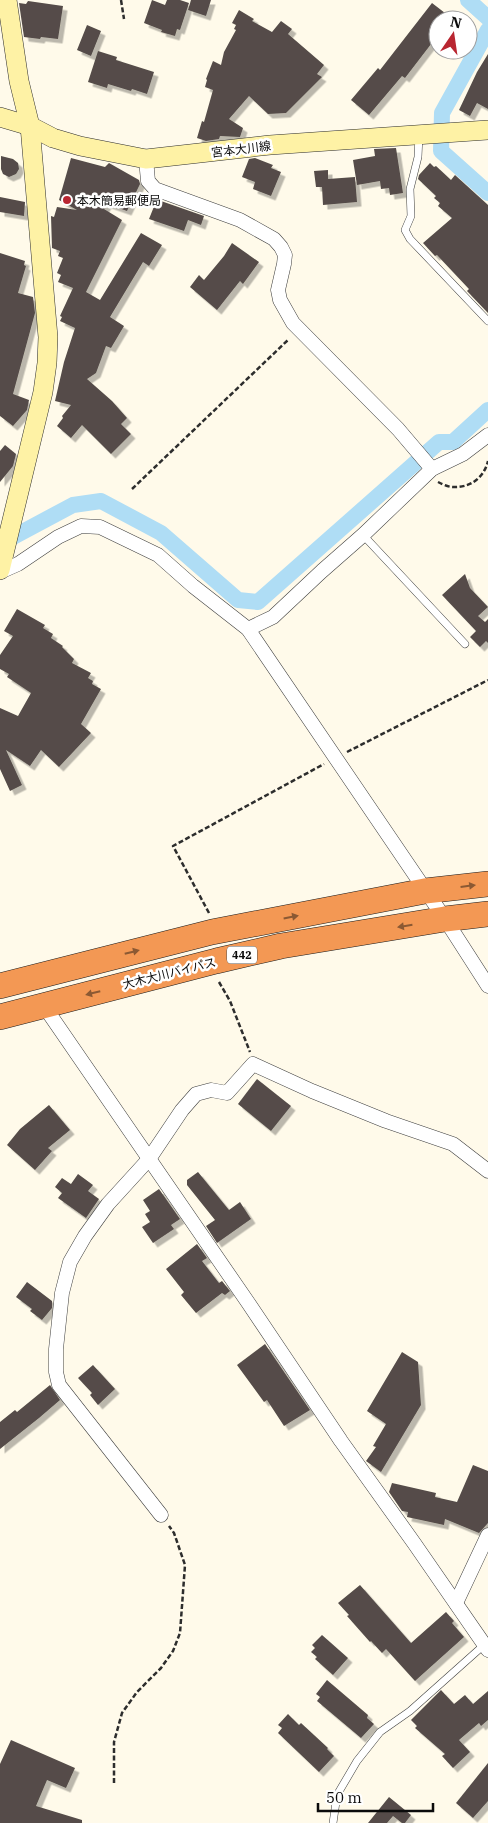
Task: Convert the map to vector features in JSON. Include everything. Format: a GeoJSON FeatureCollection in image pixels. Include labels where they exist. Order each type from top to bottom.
{"type":"FeatureCollection","features":[{"type":"Feature","properties":{"kind":"highway","name":"442"},"geometry":{"type":"LineString","coordinates":[[0,986],[212,932],[425,891],[488,884]]}},
{"type":"Feature","properties":{"kind":"highway","name":"大木大川バイパス"},"geometry":{"type":"LineString","coordinates":[[0,1017],[281,946],[445,919],[488,914]]}},
{"type":"Feature","properties":{"kind":"street"},"geometry":{"type":"LineString","coordinates":[[7,0],[19,81],[30,126],[48,346],[42,392],[1,567],[18,564],[58,537],[81,526],[100,527],[158,555],[193,586],[248,629],[445,919],[488,986]]}},
{"type":"Feature","properties":{"kind":"street","name":"宮本大川線"},"geometry":{"type":"LineString","coordinates":[[0,117],[30,126],[53,138],[80,146],[146,159],[270,145],[488,130]]}},
{"type":"Feature","properties":{"kind":"street"},"geometry":{"type":"LineString","coordinates":[[146,159],[148,181],[156,189],[240,220],[266,234],[280,247],[285,255],[278,290],[280,300],[294,323],[398,429],[414,448],[427,469]]}},
{"type":"Feature","properties":{"kind":"street"},"geometry":{"type":"LineString","coordinates":[[248,629],[273,617],[363,535],[427,469],[463,454],[488,435]]}},
{"type":"Feature","properties":{"kind":"street"},"geometry":{"type":"LineString","coordinates":[[44,1006],[341,1441],[486,1647]]}},
{"type":"Feature","properties":{"kind":"street"},"geometry":{"type":"LineString","coordinates":[[161,1515],[59,1385],[56,1372],[56,1349],[62,1292],[70,1262],[84,1236],[108,1204],[149,1159],[182,1110],[196,1094],[211,1090],[227,1093],[253,1064],[386,1122],[453,1144],[488,1171]]}},
{"type":"Feature","properties":{"kind":"street"},"geometry":{"type":"LineString","coordinates":[[456,1603],[488,1535]]}},
{"type":"Feature","properties":{"kind":"lane"},"geometry":{"type":"LineString","coordinates":[[419,135],[418,157],[410,190],[411,216],[405,230],[410,239],[488,321]]}},
{"type":"Feature","properties":{"kind":"lane"},"geometry":{"type":"LineString","coordinates":[[363,535],[465,644]]}},
{"type":"Feature","properties":{"kind":"lane"},"geometry":{"type":"LineString","coordinates":[[333,1823],[337,1795],[357,1761],[380,1732],[410,1710],[486,1647]]}},
{"type":"Feature","properties":{"kind":"path"},"geometry":{"type":"LineString","coordinates":[[122,0],[124,20]]}},
{"type":"Feature","properties":{"kind":"path"},"geometry":{"type":"LineString","coordinates":[[132,489],[300,329]]}},
{"type":"Feature","properties":{"kind":"path"},"geometry":{"type":"LineString","coordinates":[[427,469],[453,487],[474,483],[486,470],[488,461]]}},
{"type":"Feature","properties":{"kind":"path"},"geometry":{"type":"LineString","coordinates":[[212,932],[208,912],[173,846],[336,757],[488,680]]}},
{"type":"Feature","properties":{"kind":"path"},"geometry":{"type":"LineString","coordinates":[[216,961],[216,975],[230,1001],[249,1046],[253,1064]]}},
{"type":"Feature","properties":{"kind":"path"},"geometry":{"type":"LineString","coordinates":[[114,1783],[114,1742],[122,1713],[137,1692],[162,1668],[173,1651],[180,1633],[185,1565],[174,1533],[161,1515]]}},
{"type":"Feature","properties":{"kind":"building"},"geometry":{"type":"Polygon","coordinates":[[[152,0],[165,5],[167,0],[180,0],[189,3],[180,30],[177,29],[175,36],[161,32],[162,30],[144,23],[152,0]]]}},
{"type":"Feature","properties":{"kind":"building"},"geometry":{"type":"Polygon","coordinates":[[[191,0],[211,0],[206,16],[188,10],[191,0]]]}},
{"type":"Feature","properties":{"kind":"building"},"geometry":{"type":"Polygon","coordinates":[[[28,1],[63,6],[58,39],[24,37],[19,3],[26,4],[28,1]]]}},
{"type":"Feature","properties":{"kind":"building"},"geometry":{"type":"Polygon","coordinates":[[[432,3],[441,10],[428,10],[428,48],[405,78],[402,76],[369,115],[351,100],[378,68],[380,70],[432,3]]]}},
{"type":"Feature","properties":{"kind":"building"},"geometry":{"type":"Polygon","coordinates":[[[239,10],[254,19],[252,21],[272,32],[281,21],[292,29],[288,34],[324,65],[317,74],[322,77],[286,113],[268,114],[249,96],[229,119],[243,128],[240,137],[220,136],[219,139],[206,141],[197,138],[202,121],[204,122],[213,90],[205,87],[206,79],[213,61],[221,65],[224,52],[236,30],[234,29],[236,25],[232,23],[239,10]]]}},
{"type":"Feature","properties":{"kind":"building"},"geometry":{"type":"Polygon","coordinates":[[[87,25],[101,31],[91,56],[77,50],[87,25]]]}},
{"type":"Feature","properties":{"kind":"building"},"geometry":{"type":"Polygon","coordinates":[[[98,51],[117,57],[116,60],[154,72],[147,94],[108,84],[107,88],[88,82],[98,51]]]}},
{"type":"Feature","properties":{"kind":"building"},"geometry":{"type":"Polygon","coordinates":[[[488,54],[488,109],[477,103],[470,116],[459,110],[488,54]]]}},
{"type":"Feature","properties":{"kind":"building"},"geometry":{"type":"Polygon","coordinates":[[[396,148],[403,193],[390,195],[389,188],[381,189],[380,181],[357,185],[353,160],[375,156],[374,149],[396,148]]]}},
{"type":"Feature","properties":{"kind":"building"},"geometry":{"type":"Polygon","coordinates":[[[1,156],[13,159],[18,163],[19,169],[16,174],[9,177],[3,174],[1,156]]]}},
{"type":"Feature","properties":{"kind":"building"},"geometry":{"type":"Polygon","coordinates":[[[71,158],[105,167],[109,163],[139,180],[140,184],[127,211],[107,204],[104,209],[122,220],[86,292],[100,300],[141,233],[162,245],[149,266],[143,262],[110,317],[124,326],[111,348],[106,346],[96,373],[87,379],[112,401],[127,418],[121,424],[131,434],[111,454],[82,425],[71,438],[57,426],[71,405],[55,401],[64,362],[75,328],[60,321],[62,317],[60,316],[73,288],[58,282],[61,275],[57,273],[63,258],[58,256],[60,251],[52,248],[51,216],[54,217],[57,207],[77,210],[59,200],[71,158]]]}},
{"type":"Feature","properties":{"kind":"building"},"geometry":{"type":"Polygon","coordinates":[[[255,158],[273,165],[271,168],[281,172],[271,196],[253,189],[255,182],[242,177],[249,159],[255,158]]]}},
{"type":"Feature","properties":{"kind":"building"},"geometry":{"type":"Polygon","coordinates":[[[430,163],[451,180],[455,175],[488,205],[488,313],[467,291],[469,289],[423,243],[452,218],[438,206],[440,203],[434,198],[436,196],[418,179],[419,175],[430,163]]]}},
{"type":"Feature","properties":{"kind":"building"},"geometry":{"type":"Polygon","coordinates":[[[328,170],[328,179],[355,177],[357,202],[323,205],[322,187],[316,187],[314,171],[328,170]]]}},
{"type":"Feature","properties":{"kind":"building"},"geometry":{"type":"Polygon","coordinates":[[[0,197],[25,202],[24,216],[0,212],[0,197]]]}},
{"type":"Feature","properties":{"kind":"building"},"geometry":{"type":"Polygon","coordinates":[[[161,201],[204,216],[201,225],[188,220],[184,231],[149,219],[155,204],[159,205],[161,201]]]}},
{"type":"Feature","properties":{"kind":"building"},"geometry":{"type":"Polygon","coordinates":[[[232,243],[259,262],[243,284],[240,281],[217,310],[190,287],[199,275],[204,280],[232,243]]]}},
{"type":"Feature","properties":{"kind":"building"},"geometry":{"type":"Polygon","coordinates":[[[0,253],[25,261],[24,265],[26,266],[18,293],[33,297],[35,313],[13,394],[29,400],[27,410],[13,426],[0,416],[0,253]]]}},
{"type":"Feature","properties":{"kind":"building"},"geometry":{"type":"Polygon","coordinates":[[[5,445],[16,454],[13,466],[0,482],[0,451],[5,445]]]}},
{"type":"Feature","properties":{"kind":"building"},"geometry":{"type":"Polygon","coordinates":[[[465,574],[470,588],[488,607],[478,616],[485,622],[488,619],[488,643],[486,641],[480,647],[470,637],[476,631],[442,595],[465,574]]]}},
{"type":"Feature","properties":{"kind":"building"},"geometry":{"type":"Polygon","coordinates":[[[17,609],[45,625],[43,628],[53,634],[51,638],[63,646],[74,659],[72,663],[91,673],[88,678],[93,681],[92,684],[101,689],[81,724],[91,733],[59,767],[41,750],[30,766],[6,750],[22,785],[10,791],[0,769],[0,708],[18,716],[31,693],[7,677],[9,674],[0,669],[0,655],[13,636],[4,631],[17,609]]]}},
{"type":"Feature","properties":{"kind":"building"},"geometry":{"type":"Polygon","coordinates":[[[257,1079],[291,1106],[271,1131],[238,1104],[257,1079]]]}},
{"type":"Feature","properties":{"kind":"building"},"geometry":{"type":"Polygon","coordinates":[[[49,1105],[70,1130],[48,1148],[52,1151],[35,1170],[7,1145],[20,1129],[49,1105]]]}},
{"type":"Feature","properties":{"kind":"building"},"geometry":{"type":"Polygon","coordinates":[[[198,1172],[229,1210],[240,1202],[251,1219],[217,1243],[206,1226],[215,1220],[187,1185],[187,1180],[198,1172]]]}},
{"type":"Feature","properties":{"kind":"building"},"geometry":{"type":"Polygon","coordinates":[[[78,1174],[93,1185],[88,1191],[99,1199],[86,1218],[58,1198],[62,1193],[55,1187],[62,1178],[71,1184],[78,1174]]]}},
{"type":"Feature","properties":{"kind":"building"},"geometry":{"type":"Polygon","coordinates":[[[159,1189],[180,1219],[171,1225],[174,1229],[153,1243],[142,1227],[150,1222],[145,1214],[150,1211],[143,1200],[159,1189]]]}},
{"type":"Feature","properties":{"kind":"building"},"geometry":{"type":"Polygon","coordinates":[[[197,1244],[207,1258],[202,1261],[219,1283],[222,1281],[230,1291],[225,1295],[222,1293],[196,1313],[181,1295],[184,1292],[166,1269],[197,1244]]]}},
{"type":"Feature","properties":{"kind":"building"},"geometry":{"type":"Polygon","coordinates":[[[27,1282],[52,1301],[52,1308],[42,1320],[30,1311],[32,1309],[16,1297],[27,1282]]]}},
{"type":"Feature","properties":{"kind":"building"},"geometry":{"type":"Polygon","coordinates":[[[265,1344],[310,1410],[284,1426],[267,1400],[264,1402],[237,1365],[265,1344]]]}},
{"type":"Feature","properties":{"kind":"building"},"geometry":{"type":"Polygon","coordinates":[[[402,1352],[418,1362],[421,1405],[381,1472],[366,1461],[376,1447],[373,1446],[386,1424],[367,1411],[402,1352]]]}},
{"type":"Feature","properties":{"kind":"building"},"geometry":{"type":"Polygon","coordinates":[[[93,1365],[115,1389],[98,1405],[90,1395],[92,1393],[78,1378],[93,1365]]]}},
{"type":"Feature","properties":{"kind":"building"},"geometry":{"type":"Polygon","coordinates":[[[50,1385],[60,1400],[0,1449],[0,1422],[15,1410],[17,1412],[50,1385]]]}},
{"type":"Feature","properties":{"kind":"building"},"geometry":{"type":"Polygon","coordinates":[[[473,1465],[488,1471],[488,1523],[479,1533],[445,1519],[444,1525],[407,1517],[408,1512],[402,1511],[389,1492],[392,1483],[436,1493],[435,1497],[457,1502],[473,1465]]]}},
{"type":"Feature","properties":{"kind":"building"},"geometry":{"type":"Polygon","coordinates":[[[360,1585],[411,1643],[446,1612],[454,1621],[452,1623],[464,1637],[415,1681],[386,1649],[382,1653],[370,1642],[338,1603],[360,1585]]]}},
{"type":"Feature","properties":{"kind":"building"},"geometry":{"type":"Polygon","coordinates":[[[322,1635],[348,1658],[333,1675],[315,1659],[317,1657],[311,1652],[315,1648],[312,1645],[322,1635]]]}},
{"type":"Feature","properties":{"kind":"building"},"geometry":{"type":"Polygon","coordinates":[[[327,1680],[368,1715],[367,1718],[374,1724],[361,1738],[317,1701],[320,1697],[316,1694],[327,1680]]]}},
{"type":"Feature","properties":{"kind":"building"},"geometry":{"type":"Polygon","coordinates":[[[441,1690],[454,1704],[465,1695],[473,1704],[488,1691],[488,1720],[481,1726],[479,1723],[459,1740],[470,1752],[453,1768],[442,1756],[445,1754],[415,1728],[417,1726],[411,1720],[441,1690]]]}},
{"type":"Feature","properties":{"kind":"building"},"geometry":{"type":"Polygon","coordinates":[[[288,1714],[299,1725],[301,1723],[334,1756],[319,1772],[278,1733],[282,1728],[278,1725],[288,1714]]]}},
{"type":"Feature","properties":{"kind":"building"},"geometry":{"type":"Polygon","coordinates":[[[11,1740],[75,1768],[66,1788],[47,1780],[36,1806],[82,1820],[82,1823],[0,1823],[0,1764],[11,1740]]]}},
{"type":"Feature","properties":{"kind":"building"},"geometry":{"type":"Polygon","coordinates":[[[488,1763],[488,1801],[473,1818],[456,1803],[488,1763]]]}},
{"type":"Feature","properties":{"kind":"building"},"geometry":{"type":"Polygon","coordinates":[[[389,1797],[411,1815],[405,1823],[402,1823],[393,1816],[387,1823],[368,1823],[389,1797]]]}},
{"type":"Feature","properties":{"kind":"waterway"},"geometry":{"type":"LineString","coordinates":[[468,0],[488,18]]}},
{"type":"Feature","properties":{"kind":"waterway"},"geometry":{"type":"LineString","coordinates":[[488,30],[442,113],[441,151],[488,193]]}},
{"type":"Feature","properties":{"kind":"waterway"},"geometry":{"type":"LineString","coordinates":[[0,544],[73,505],[101,501],[161,533],[238,600],[258,602],[439,442],[453,442],[488,410]]}},
{"type":"Feature","properties":{"kind":"place","name":"本木簡易郵便局"},"geometry":{"type":"Point","coordinates":[67,200]}}]}
